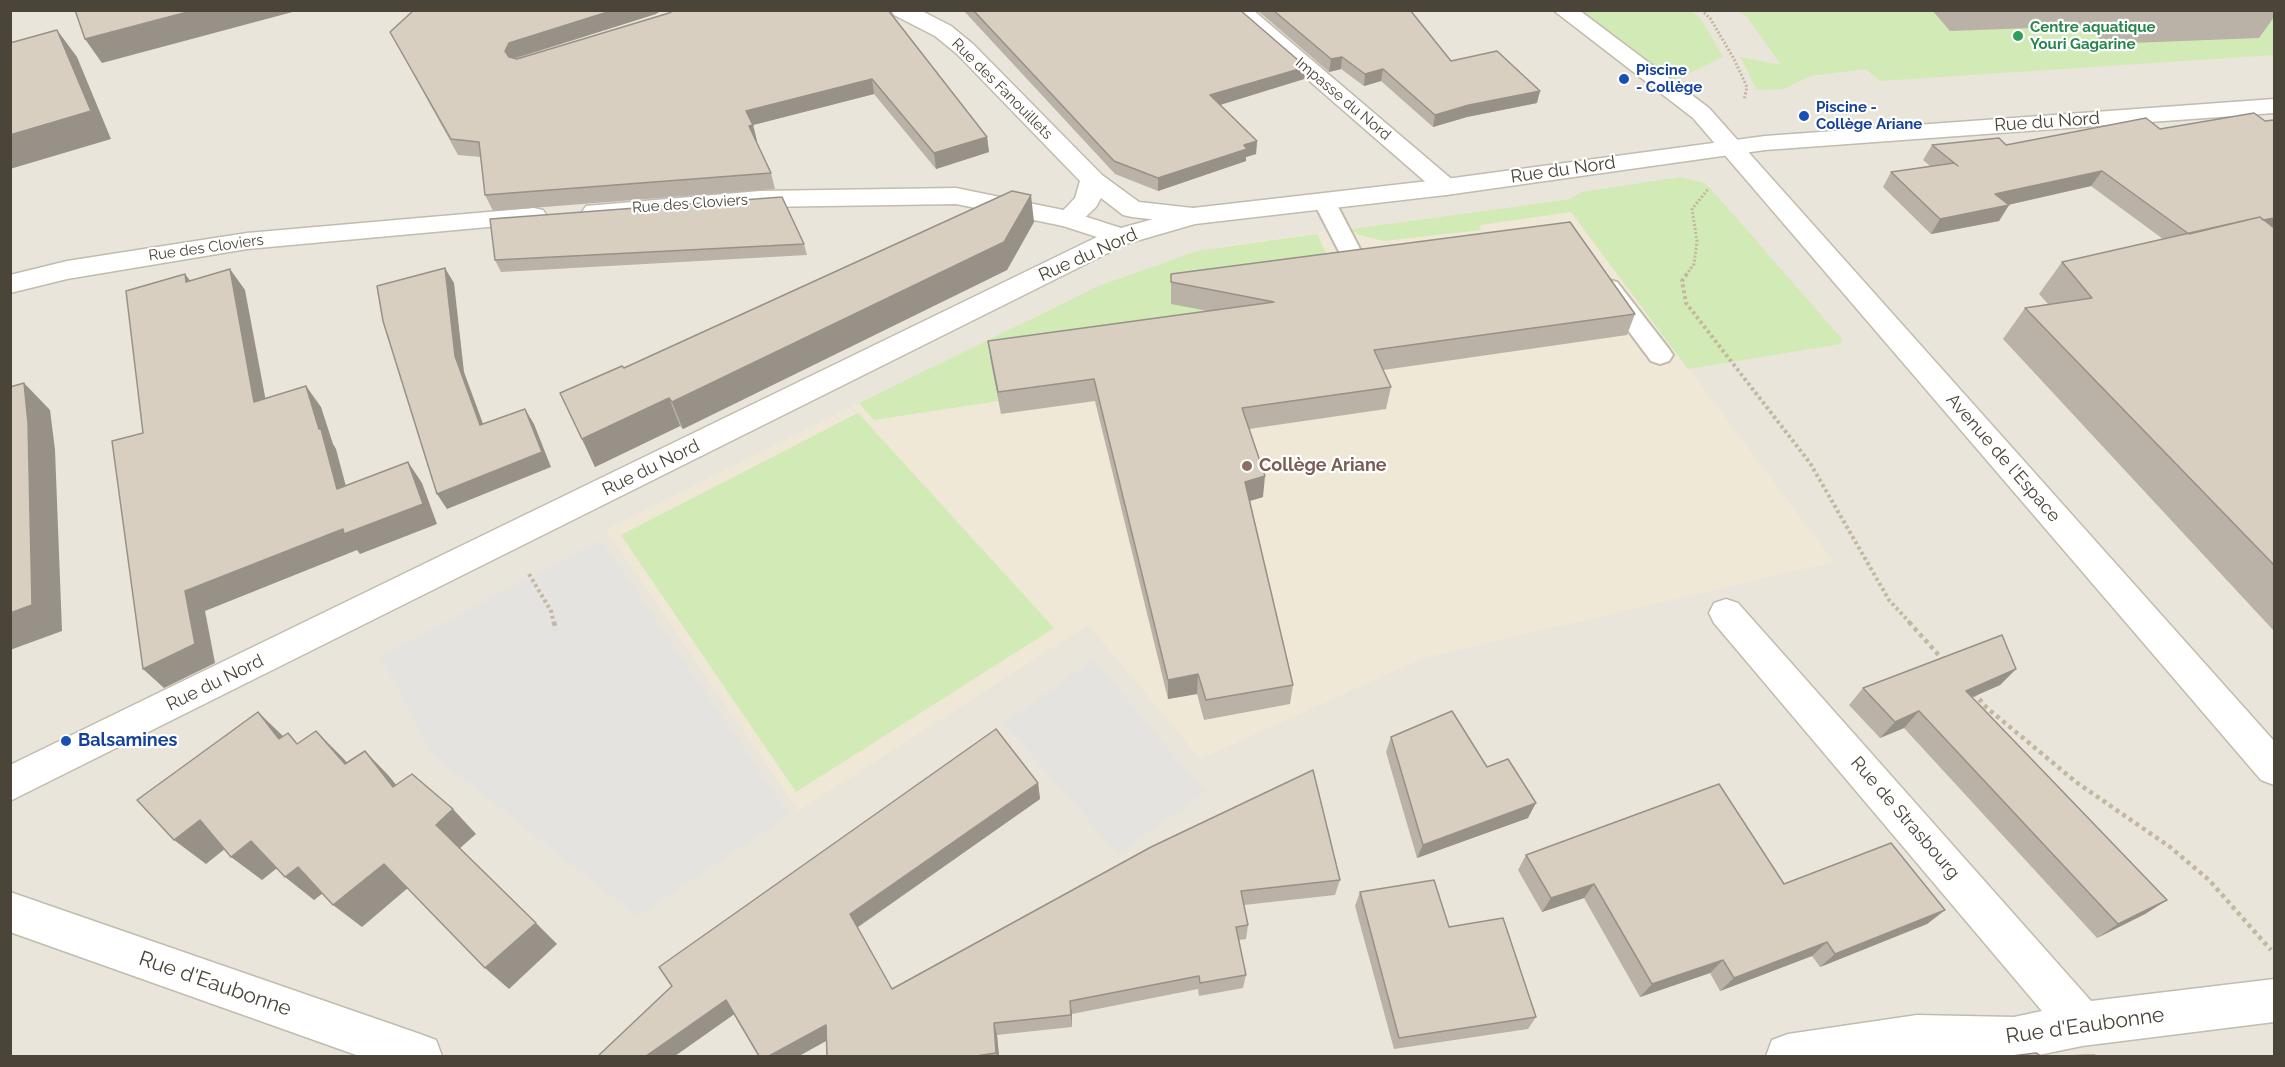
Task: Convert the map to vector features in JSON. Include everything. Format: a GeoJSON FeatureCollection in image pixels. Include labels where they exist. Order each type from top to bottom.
{"type":"FeatureCollection","features":[{"type":"Feature","properties":{"kind":"street","name":"Rue des Fanouillets"},"geometry":{"type":"LineString","coordinates":[[902,10],[943,31],[965,49],[1093,180],[1132,209],[1192,216]]}},
{"type":"Feature","properties":{"kind":"street","name":"Impasse du Nord"},"geometry":{"type":"LineString","coordinates":[[1239,10],[1446,187]]}},
{"type":"Feature","properties":{"kind":"street","name":"Avenue de l'Espace"},"geometry":{"type":"LineString","coordinates":[[1564,10],[1701,113],[2274,768]]}},
{"type":"Feature","properties":{"kind":"street","name":"Rue du Nord"},"geometry":{"type":"LineString","coordinates":[[10,784],[1117,238],[1192,216],[1446,187],[1731,147],[2274,106]]}},
{"type":"Feature","properties":{"kind":"street"},"geometry":{"type":"LineString","coordinates":[[1068,219],[1087,201],[1093,180]]}},
{"type":"Feature","properties":{"kind":"street","name":"Rue des Cloviers"},"geometry":{"type":"LineString","coordinates":[[10,284],[67,270],[247,241],[760,199],[956,196],[1068,219],[1106,231],[1117,238]]}},
{"type":"Feature","properties":{"kind":"street","name":"Rue de Strasbourg"},"geometry":{"type":"LineString","coordinates":[[1726,613],[2082,1024]]}},
{"type":"Feature","properties":{"kind":"street","name":"Rue d'Eaubonne"},"geometry":{"type":"LineString","coordinates":[[10,912],[420,1056]]}},
{"type":"Feature","properties":{"kind":"street","name":"Rue d'Eaubonne"},"geometry":{"type":"LineString","coordinates":[[1788,1056],[1917,1038],[2014,1039],[2082,1024],[2274,1001]]}},
{"type":"Feature","properties":{"kind":"lane"},"geometry":{"type":"LineString","coordinates":[[1324,201],[1354,260],[1401,253]]}},
{"type":"Feature","properties":{"kind":"lane"},"geometry":{"type":"LineString","coordinates":[[1599,274],[1660,356]]}},
{"type":"Feature","properties":{"kind":"path"},"geometry":{"type":"LineString","coordinates":[[1701,10],[1710,18],[1734,59]]}},
{"type":"Feature","properties":{"kind":"path"},"geometry":{"type":"LineString","coordinates":[[1756,177],[1709,188],[1692,209],[1696,241],[1694,264],[1682,281],[1686,303],[1810,463],[1889,600],[1949,666]]}},
{"type":"Feature","properties":{"kind":"path"},"geometry":{"type":"LineString","coordinates":[[525,566],[551,611],[556,630]]}},
{"type":"Feature","properties":{"kind":"path"},"geometry":{"type":"LineString","coordinates":[[1972,691],[1987,708],[2076,783],[2134,821],[2186,860],[2209,880],[2274,953]]}},
{"type":"Feature","properties":{"kind":"shaded area"},"geometry":{"type":"Polygon","coordinates":[[[11,11],[2274,11],[2274,1056],[11,1056],[11,11]]]}},
{"type":"Feature","properties":{"kind":"shaded area","name":"Collège Ariane"},"geometry":{"type":"Polygon","coordinates":[[[1562,200],[1834,562],[1423,658],[1200,759],[1088,625],[798,811],[606,530],[1101,285],[1197,251],[1562,200]]]}},
{"type":"Feature","properties":{"kind":"shaded area"},"geometry":{"type":"Polygon","coordinates":[[[601,540],[789,815],[637,916],[433,755],[380,656],[601,540]]]}},
{"type":"Feature","properties":{"kind":"shaded area"},"geometry":{"type":"Polygon","coordinates":[[[1094,660],[1205,792],[1118,854],[1004,723],[1094,660]]]}},
{"type":"Feature","properties":{"kind":"green space"},"geometry":{"type":"Polygon","coordinates":[[[1582,11],[1691,11],[1701,19],[1723,57],[1672,82],[1582,11]]]}},
{"type":"Feature","properties":{"kind":"green space","name":"Centre aquatique Youri Gagarine"},"geometry":{"type":"Polygon","coordinates":[[[1737,11],[2274,11],[2274,55],[1880,81],[1866,69],[1810,76],[1783,89],[1757,90],[1740,57],[1781,65],[1747,17],[1737,11]]]}},
{"type":"Feature","properties":{"kind":"green space"},"geometry":{"type":"Polygon","coordinates":[[[1680,177],[1705,183],[1842,339],[1841,344],[1688,369],[1571,212],[1480,225],[1481,230],[1384,241],[1359,235],[1351,229],[1571,199],[1582,192],[1680,177]]]}},
{"type":"Feature","properties":{"kind":"green space"},"geometry":{"type":"Polygon","coordinates":[[[1317,234],[1336,274],[1254,320],[991,363],[998,401],[874,420],[859,403],[1101,285],[1197,251],[1317,234]]]}},
{"type":"Feature","properties":{"kind":"green space"},"geometry":{"type":"Polygon","coordinates":[[[858,413],[1054,628],[796,792],[621,535],[858,413]]]}},
{"type":"Feature","properties":{"kind":"building"},"geometry":{"type":"Polygon","coordinates":[[[75,10],[195,10],[85,39],[75,10]]]}},
{"type":"Feature","properties":{"kind":"building"},"geometry":{"type":"Polygon","coordinates":[[[414,10],[614,10],[509,43],[505,51],[509,57],[517,59],[674,10],[888,10],[987,137],[934,153],[872,79],[746,111],[753,125],[749,126],[771,173],[485,195],[479,142],[451,139],[390,32],[414,10]]]}},
{"type":"Feature","properties":{"kind":"building"},"geometry":{"type":"Polygon","coordinates":[[[973,10],[1240,10],[1306,67],[1210,95],[1257,141],[1244,145],[1247,149],[1158,178],[1114,161],[973,10]]]}},
{"type":"Feature","properties":{"kind":"building"},"geometry":{"type":"Polygon","coordinates":[[[1273,10],[1410,10],[1451,61],[1497,51],[1540,91],[1469,105],[1435,115],[1383,69],[1365,74],[1342,57],[1331,59],[1273,10]]]}},
{"type":"Feature","properties":{"kind":"building"},"geometry":{"type":"Polygon","coordinates":[[[57,30],[91,111],[10,135],[10,43],[57,30]]]}},
{"type":"Feature","properties":{"kind":"building"},"geometry":{"type":"Polygon","coordinates":[[[2254,113],[2265,121],[2274,120],[2274,218],[2263,220],[2260,217],[2189,234],[2102,171],[1995,194],[2009,205],[1940,219],[1891,172],[1954,163],[1958,166],[1932,145],[1999,138],[2006,145],[2146,118],[2160,129],[2254,113]]]}},
{"type":"Feature","properties":{"kind":"building"},"geometry":{"type":"Polygon","coordinates":[[[1012,191],[1031,195],[1004,242],[672,402],[669,398],[582,439],[560,393],[622,366],[624,368],[1012,191]]]}},
{"type":"Feature","properties":{"kind":"building"},"geometry":{"type":"Polygon","coordinates":[[[782,197],[804,244],[495,260],[490,219],[782,197]]]}},
{"type":"Feature","properties":{"kind":"building"},"geometry":{"type":"Polygon","coordinates":[[[2260,217],[2274,228],[2274,565],[2025,308],[2092,298],[2062,262],[2260,217]]]}},
{"type":"Feature","properties":{"kind":"building"},"geometry":{"type":"Polygon","coordinates":[[[1570,222],[1635,314],[1374,350],[1391,387],[1242,408],[1265,476],[1245,482],[1293,685],[1206,700],[1198,674],[1168,680],[1094,379],[998,392],[988,341],[1274,302],[1171,282],[1171,274],[1570,222]]]}},
{"type":"Feature","properties":{"kind":"building"},"geometry":{"type":"Polygon","coordinates":[[[445,268],[455,356],[480,425],[525,409],[542,452],[437,494],[383,321],[377,286],[445,268]]]}},
{"type":"Feature","properties":{"kind":"building"},"geometry":{"type":"Polygon","coordinates":[[[230,269],[254,402],[306,386],[319,429],[321,429],[337,489],[408,462],[423,504],[344,534],[343,529],[185,591],[195,644],[143,669],[112,441],[143,433],[126,291],[185,274],[186,282],[230,269]]]}},
{"type":"Feature","properties":{"kind":"building"},"geometry":{"type":"Polygon","coordinates":[[[24,383],[28,423],[32,605],[10,613],[10,387],[24,383]]]}},
{"type":"Feature","properties":{"kind":"building"},"geometry":{"type":"Polygon","coordinates":[[[2002,635],[2016,669],[1966,691],[2167,900],[2118,924],[1919,711],[1895,722],[1863,688],[2002,635]]]}},
{"type":"Feature","properties":{"kind":"building"},"geometry":{"type":"Polygon","coordinates":[[[1452,711],[1487,767],[1508,759],[1536,803],[1423,845],[1391,737],[1452,711]]]}},
{"type":"Feature","properties":{"kind":"building"},"geometry":{"type":"Polygon","coordinates":[[[258,712],[279,739],[288,733],[297,744],[316,731],[345,764],[365,751],[393,787],[412,774],[453,809],[436,825],[536,923],[485,968],[384,864],[333,905],[298,867],[285,877],[251,841],[231,857],[200,820],[174,840],[137,800],[258,712]]]}},
{"type":"Feature","properties":{"kind":"building"},"geometry":{"type":"Polygon","coordinates":[[[996,729],[1038,783],[850,914],[892,989],[1151,847],[1313,770],[1340,880],[1241,891],[1248,925],[1236,927],[1246,975],[1200,983],[1199,976],[1070,1001],[1071,1015],[994,1023],[996,1053],[976,1056],[827,1056],[826,1025],[769,1056],[759,1056],[726,1000],[646,1056],[598,1056],[672,986],[659,967],[996,729]]]}},
{"type":"Feature","properties":{"kind":"building"},"geometry":{"type":"Polygon","coordinates":[[[1719,784],[1784,884],[1891,843],[1945,910],[1835,954],[1827,942],[1734,978],[1723,960],[1652,984],[1594,884],[1551,898],[1526,855],[1719,784]]]}},
{"type":"Feature","properties":{"kind":"building"},"geometry":{"type":"Polygon","coordinates":[[[1434,880],[1449,927],[1503,918],[1536,1017],[1399,1038],[1360,892],[1434,880]]]}},
{"type":"Feature","properties":{"kind":"building"},"geometry":{"type":"Polygon","coordinates":[[[2036,1053],[2041,1056],[2012,1056],[2036,1053]]]}},
{"type":"Feature","properties":{"kind":"place","name":"Centre aquatique Youri Gagarine"},"geometry":{"type":"Point","coordinates":[2018,36]}},
{"type":"Feature","properties":{"kind":"place","name":"Piscine - Collège"},"geometry":{"type":"Point","coordinates":[1624,79]}},
{"type":"Feature","properties":{"kind":"place","name":"Piscine - Collège Ariane"},"geometry":{"type":"Point","coordinates":[1804,116]}},
{"type":"Feature","properties":{"kind":"place","name":"Collège Ariane"},"geometry":{"type":"Point","coordinates":[1247,466]}},
{"type":"Feature","properties":{"kind":"place","name":"Balsamines"},"geometry":{"type":"Point","coordinates":[66,741]}}]}
